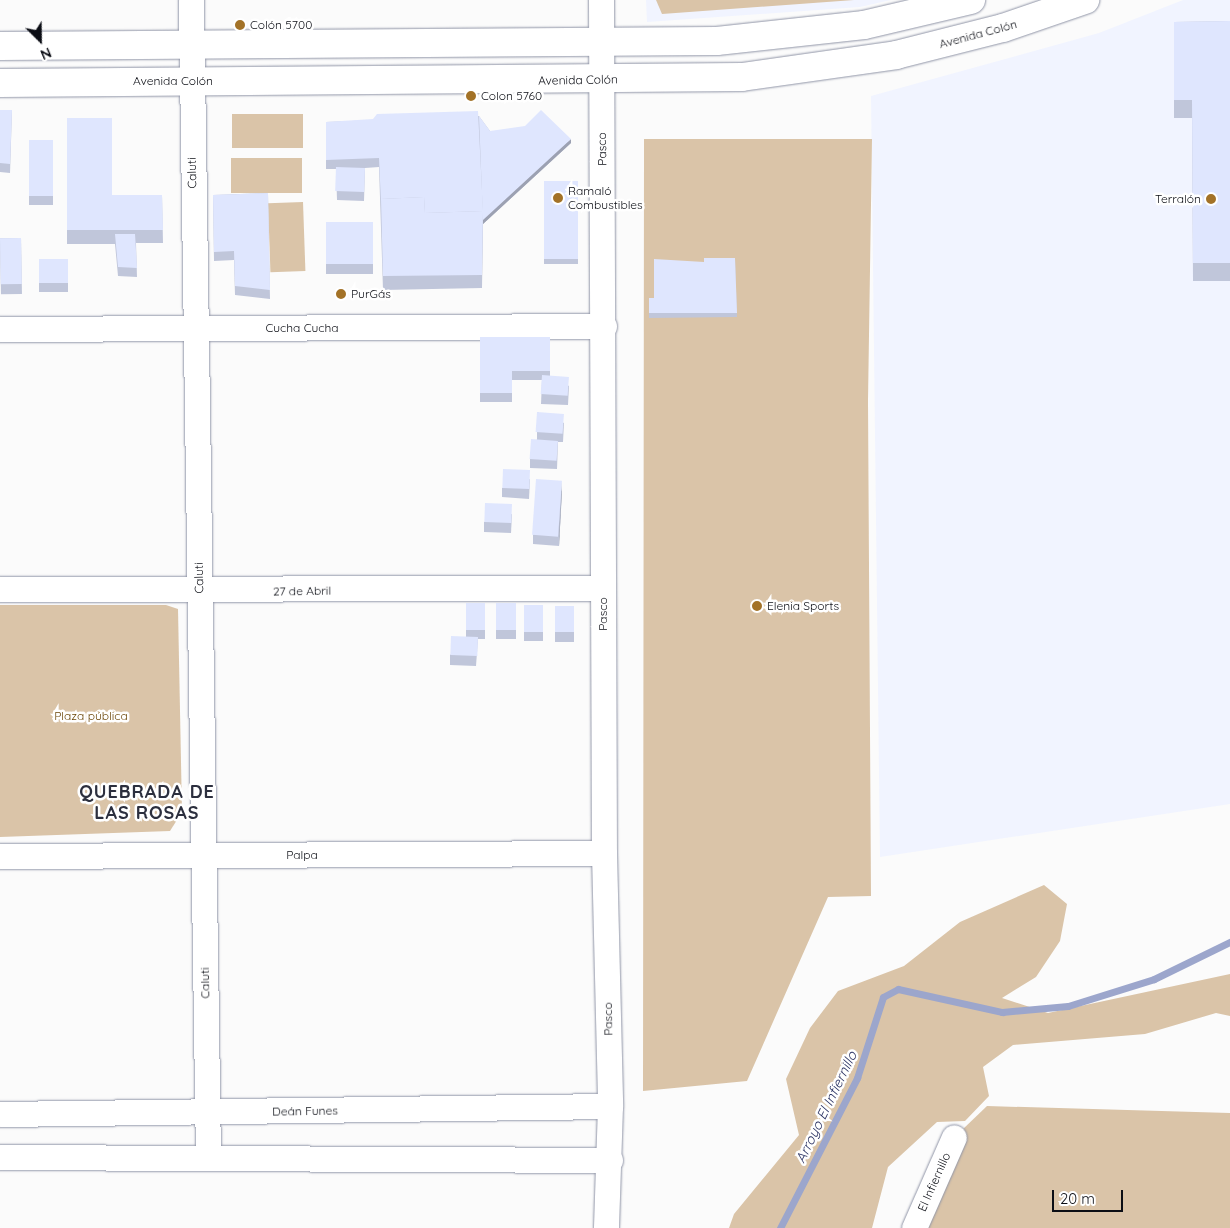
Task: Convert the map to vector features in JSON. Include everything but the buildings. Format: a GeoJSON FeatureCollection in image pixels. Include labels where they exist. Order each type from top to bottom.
{"type":"FeatureCollection","features":[{"type":"Feature","properties":{"kind":"main road"},"geometry":{"type":"LineString","coordinates":[[0,46],[602,41],[791,36],[971,0]]}},
{"type":"Feature","properties":{"kind":"main road","name":"Avenida Colón"},"geometry":{"type":"LineString","coordinates":[[0,83],[602,80],[742,77],[843,65],[958,40],[1085,0]]}},
{"type":"Feature","properties":{"kind":"street","name":"Caluti"},"geometry":{"type":"LineString","coordinates":[[191,0],[208,1156]]}},
{"type":"Feature","properties":{"kind":"street","name":"Pasco"},"geometry":{"type":"LineString","coordinates":[[601,0],[604,326],[604,853],[610,1106],[610,1160],[606,1228]]}},
{"type":"Feature","properties":{"kind":"street","name":"Cucha Cucha"},"geometry":{"type":"LineString","coordinates":[[0,329],[604,326]]}},
{"type":"Feature","properties":{"kind":"street","name":"27 de Abril"},"geometry":{"type":"LineString","coordinates":[[0,590],[199,592],[603,588]]}},
{"type":"Feature","properties":{"kind":"street","name":"Palpa"},"geometry":{"type":"LineString","coordinates":[[0,856],[604,853]]}},
{"type":"Feature","properties":{"kind":"street","name":"Deán Funes"},"geometry":{"type":"LineString","coordinates":[[0,1114],[610,1106]]}},
{"type":"Feature","properties":{"kind":"street","name":"El Infiernillo"},"geometry":{"type":"LineString","coordinates":[[914,1228],[954,1137]]}},
{"type":"Feature","properties":{"kind":"street"},"geometry":{"type":"LineString","coordinates":[[0,1157],[208,1156],[610,1160]]}},
{"type":"Feature","properties":{"kind":"shaded area"},"geometry":{"type":"Polygon","coordinates":[[[646,0],[891,0],[860,7],[647,22],[646,0]]]}},
{"type":"Feature","properties":{"kind":"shaded area","name":"Terralón"},"geometry":{"type":"Polygon","coordinates":[[[1183,0],[1230,0],[1230,804],[880,857],[871,96],[1099,33],[1183,0]]]}},
{"type":"Feature","properties":{"kind":"green space"},"geometry":{"type":"Polygon","coordinates":[[[656,0],[854,0],[662,14],[656,0]]]}},
{"type":"Feature","properties":{"kind":"green space"},"geometry":{"type":"Polygon","coordinates":[[[232,114],[303,114],[303,148],[232,148],[232,114]]]}},
{"type":"Feature","properties":{"kind":"green space","name":"Elenia Sports"},"geometry":{"type":"Polygon","coordinates":[[[644,139],[872,139],[868,401],[871,896],[828,897],[747,1081],[643,1091],[644,139]]]}},
{"type":"Feature","properties":{"kind":"green space"},"geometry":{"type":"Polygon","coordinates":[[[231,158],[302,158],[302,193],[231,193],[231,158]]]}},
{"type":"Feature","properties":{"kind":"green space"},"geometry":{"type":"Polygon","coordinates":[[[303,202],[305,271],[270,272],[268,203],[303,202]]]}},
{"type":"Feature","properties":{"kind":"green space","name":"Plaza pública"},"geometry":{"type":"Polygon","coordinates":[[[0,605],[166,605],[178,609],[182,812],[170,831],[0,837],[0,605]]]}},
{"type":"Feature","properties":{"kind":"green space"},"geometry":{"type":"Polygon","coordinates":[[[1044,885],[1067,904],[1060,941],[1036,977],[1002,998],[1048,1013],[1230,974],[1230,1016],[1216,1013],[1145,1034],[1013,1045],[983,1067],[989,1096],[965,1121],[937,1122],[888,1167],[872,1228],[729,1228],[734,1214],[799,1135],[786,1079],[810,1028],[838,991],[904,966],[960,922],[1044,885]]]}},
{"type":"Feature","properties":{"kind":"green space"},"geometry":{"type":"Polygon","coordinates":[[[987,1106],[1230,1113],[1230,1228],[920,1228],[962,1130],[987,1106]]]}},
{"type":"Feature","properties":{"kind":"waterway","name":"Arroyo El Infiernillo"},"geometry":{"type":"LineString","coordinates":[[780,1228],[857,1078],[883,997],[898,989],[1002,1012],[1068,1006],[1154,979],[1230,942]]}},
{"type":"Feature","properties":{"kind":"place","name":"Colón 5700"},"geometry":{"type":"Point","coordinates":[240,25]}},
{"type":"Feature","properties":{"kind":"place","name":"Colon 5760"},"geometry":{"type":"Point","coordinates":[471,96]}},
{"type":"Feature","properties":{"kind":"place","name":"Ramaló Combustibles"},"geometry":{"type":"Point","coordinates":[558,198]}},
{"type":"Feature","properties":{"kind":"place","name":"Terralón"},"geometry":{"type":"Point","coordinates":[1211,199]}},
{"type":"Feature","properties":{"kind":"place","name":"PurGás"},"geometry":{"type":"Point","coordinates":[341,294]}},
{"type":"Feature","properties":{"kind":"place","name":"Elenia Sports"},"geometry":{"type":"Point","coordinates":[757,606]}},
{"type":"Feature","properties":{"kind":"district","name":"QUEBRADA DE LAS ROSAS"},"geometry":{"type":"Point","coordinates":[147,803]}}]}
